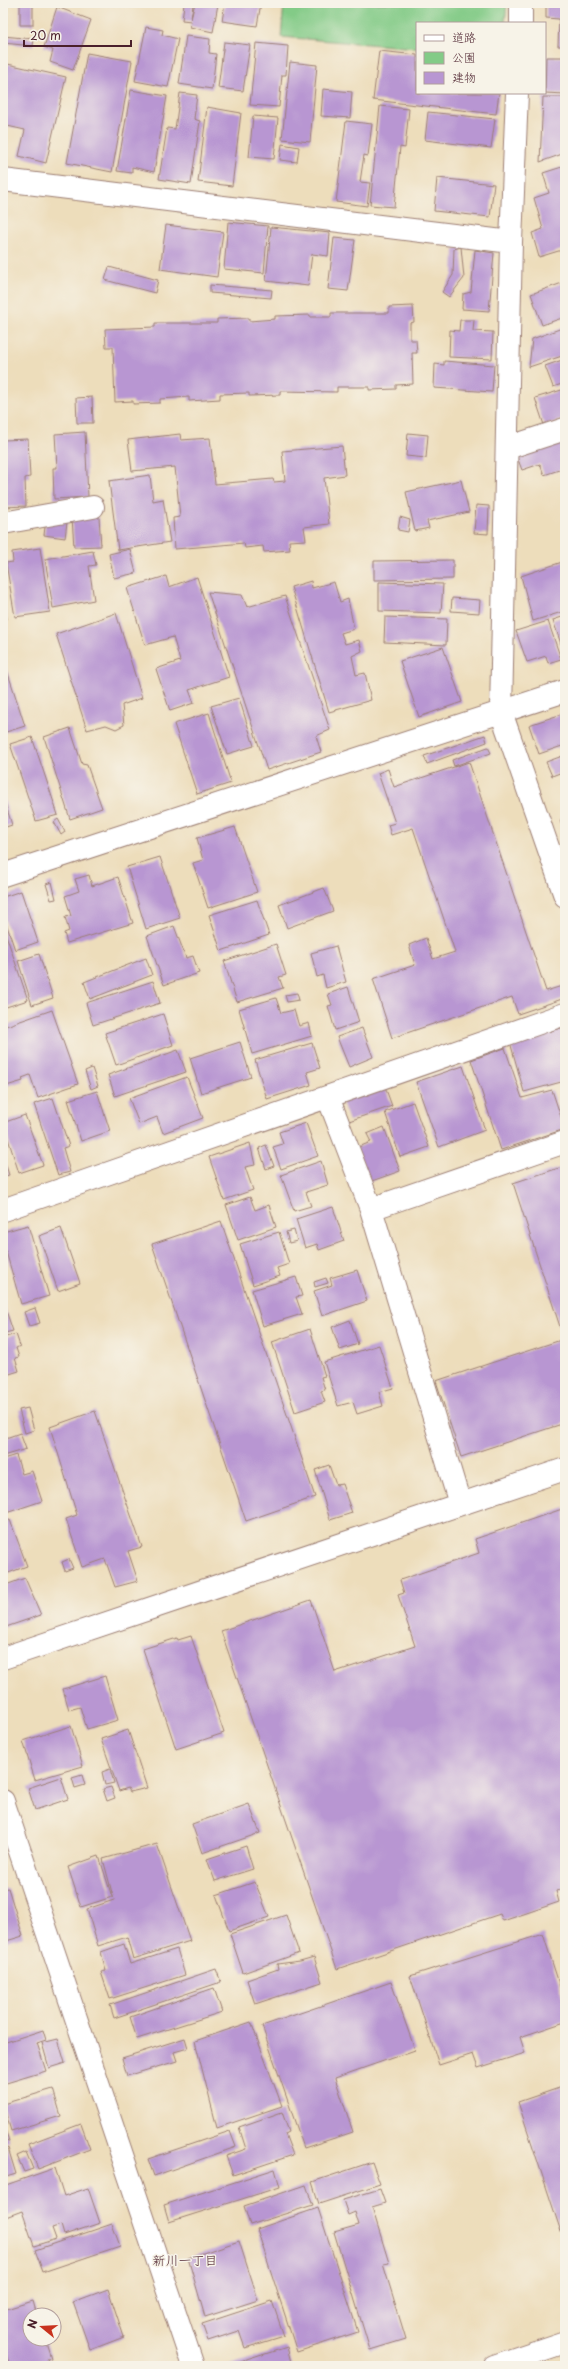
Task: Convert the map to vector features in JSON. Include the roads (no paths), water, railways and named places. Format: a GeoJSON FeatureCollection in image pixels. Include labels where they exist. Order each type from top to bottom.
{"type":"FeatureCollection","features":[{"type":"Feature","properties":{"kind":"street"},"geometry":{"type":"LineString","coordinates":[[520,22],[521,3]]}},
{"type":"Feature","properties":{"kind":"street"},"geometry":{"type":"LineString","coordinates":[[518,94],[511,242],[501,712],[565,896]]}},
{"type":"Feature","properties":{"kind":"street"},"geometry":{"type":"LineString","coordinates":[[3,180],[511,242]]}},
{"type":"Feature","properties":{"kind":"street"},"geometry":{"type":"LineString","coordinates":[[507,448],[565,429]]}},
{"type":"Feature","properties":{"kind":"street"},"geometry":{"type":"LineString","coordinates":[[3,523],[93,507]]}},
{"type":"Feature","properties":{"kind":"street"},"geometry":{"type":"LineString","coordinates":[[3,875],[565,691]]}},
{"type":"Feature","properties":{"kind":"street"},"geometry":{"type":"LineString","coordinates":[[3,1210],[565,1014]]}},
{"type":"Feature","properties":{"kind":"street"},"geometry":{"type":"LineString","coordinates":[[328,1097],[371,1209],[460,1504]]}},
{"type":"Feature","properties":{"kind":"street"},"geometry":{"type":"LineString","coordinates":[[371,1209],[565,1142]]}},
{"type":"Feature","properties":{"kind":"street"},"geometry":{"type":"LineString","coordinates":[[3,1658],[565,1469]]}},
{"type":"Feature","properties":{"kind":"street"},"geometry":{"type":"LineString","coordinates":[[3,1801],[193,2366]]}},
{"type":"Feature","properties":{"kind":"street"},"geometry":{"type":"LineString","coordinates":[[494,2366],[565,2342]]}},
{"type":"Feature","properties":{"kind":"district","name":"新川一丁目"},"geometry":{"type":"Point","coordinates":[185,2260]}}]}
